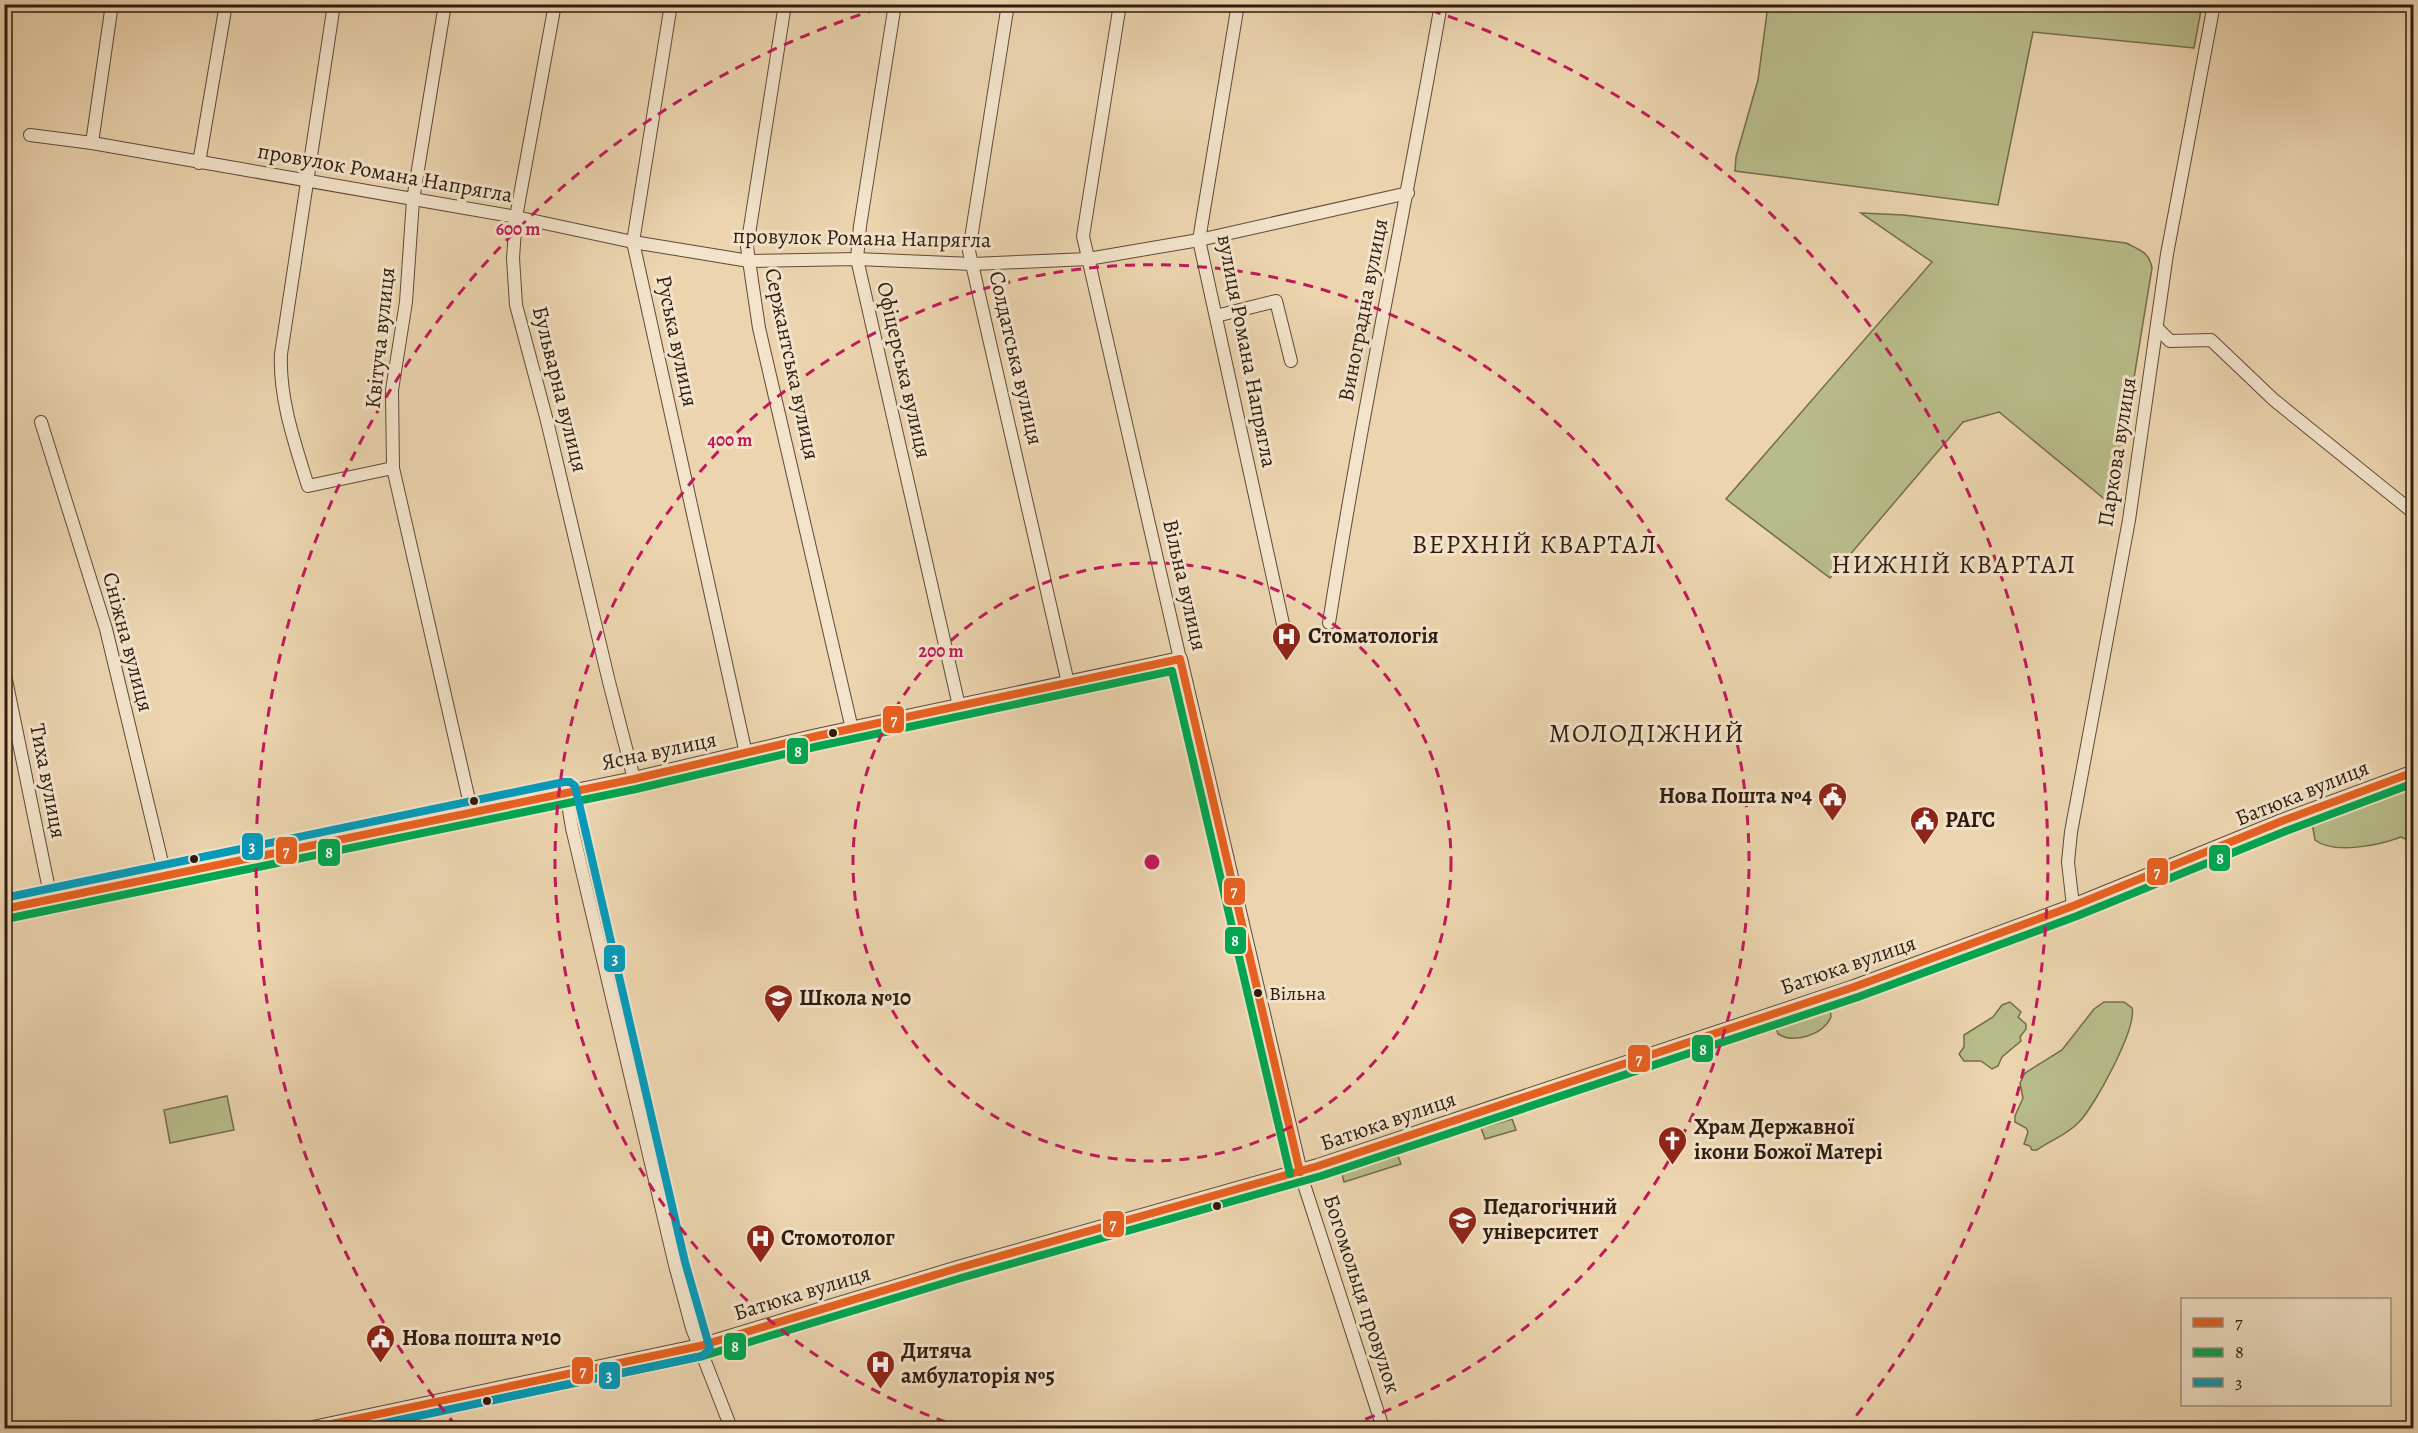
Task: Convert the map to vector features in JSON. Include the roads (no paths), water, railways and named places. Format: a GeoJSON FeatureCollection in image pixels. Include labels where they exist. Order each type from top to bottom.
{"type":"FeatureCollection","features":[{"type":"Feature","properties":{"kind":"street"},"geometry":{"type":"LineString","coordinates":[[92,143],[112,4]]}},
{"type":"Feature","properties":{"kind":"street"},"geometry":{"type":"LineString","coordinates":[[199,163],[226,4]]}},
{"type":"Feature","properties":{"kind":"street"},"geometry":{"type":"LineString","coordinates":[[334,4],[281,354],[280,376],[292,435],[308,486],[393,468]]}},
{"type":"Feature","properties":{"kind":"street","name":"Квітуча вулиця"},"geometry":{"type":"LineString","coordinates":[[445,4],[413,200],[406,302],[392,390],[393,468],[472,813]]}},
{"type":"Feature","properties":{"kind":"street","name":"Бульварна вулиця"},"geometry":{"type":"LineString","coordinates":[[555,4],[516,217],[513,258],[516,305],[548,421],[634,779]]}},
{"type":"Feature","properties":{"kind":"street","name":"Руська вулиця"},"geometry":{"type":"LineString","coordinates":[[671,4],[633,242],[746,754]]}},
{"type":"Feature","properties":{"kind":"street","name":"Сержантська вулиця"},"geometry":{"type":"LineString","coordinates":[[785,4],[747,247],[759,328],[852,729]]}},
{"type":"Feature","properties":{"kind":"street","name":"Офіцерська вулиця"},"geometry":{"type":"LineString","coordinates":[[895,4],[860,226],[857,259],[959,706]]}},
{"type":"Feature","properties":{"kind":"street","name":"Солдатська вулиця"},"geometry":{"type":"LineString","coordinates":[[1008,4],[969,251],[1068,683]]}},
{"type":"Feature","properties":{"kind":"street","name":"Вільна вулиця"},"geometry":{"type":"LineString","coordinates":[[1120,4],[1083,236],[1300,1172]]}},
{"type":"Feature","properties":{"kind":"street","name":"вулиця Романа Напрягла"},"geometry":{"type":"LineString","coordinates":[[1238,4],[1199,240],[1285,633]]}},
{"type":"Feature","properties":{"kind":"street","name":"Виноградна вулиця"},"geometry":{"type":"LineString","coordinates":[[1329,624],[1381,319],[1408,193],[1441,4]]}},
{"type":"Feature","properties":{"kind":"street","name":"Паркова вулиця"},"geometry":{"type":"LineString","coordinates":[[2073,906],[2068,862],[2071,832],[2129,520],[2167,254],[2214,4]]}},
{"type":"Feature","properties":{"kind":"street","name":"провулок Романа Напрягла"},"geometry":{"type":"LineString","coordinates":[[30,135],[92,143],[516,217],[633,242],[749,261],[857,259],[973,264],[1088,259],[1199,240],[1408,193]]}},
{"type":"Feature","properties":{"kind":"street"},"geometry":{"type":"LineString","coordinates":[[1216,316],[1276,301],[1291,361]]}},
{"type":"Feature","properties":{"kind":"street"},"geometry":{"type":"LineString","coordinates":[[2157,328],[2170,341],[2211,340],[2274,400],[2414,513]]}},
{"type":"Feature","properties":{"kind":"street","name":"Сніжна вулиця"},"geometry":{"type":"LineString","coordinates":[[41,422],[106,629],[165,875]]}},
{"type":"Feature","properties":{"kind":"street","name":"Ясна вулиця"},"geometry":{"type":"LineString","coordinates":[[4,909],[634,779],[852,729],[1180,659]]}},
{"type":"Feature","properties":{"kind":"street","name":"Тиха вулиця"},"geometry":{"type":"LineString","coordinates":[[4,670],[51,899]]}},
{"type":"Feature","properties":{"kind":"street","name":"Батюка вулиця"},"geometry":{"type":"LineString","coordinates":[[313,1428],[700,1346],[958,1268],[1300,1172],[1854,987],[2073,906],[2282,821],[2414,772]]}},
{"type":"Feature","properties":{"kind":"street"},"geometry":{"type":"LineString","coordinates":[[566,792],[570,818],[675,1265],[692,1328],[731,1428]]}},
{"type":"Feature","properties":{"kind":"street","name":"Богомольця провулок"},"geometry":{"type":"LineString","coordinates":[[1300,1172],[1383,1428]]}},
{"type":"Feature","properties":{"kind":"place","name":"Стоматологія"},"geometry":{"type":"Point","coordinates":[1287,662]}},
{"type":"Feature","properties":{"kind":"place","name":"Нова Пошта №4"},"geometry":{"type":"Point","coordinates":[1833,822]}},
{"type":"Feature","properties":{"kind":"place","name":"РАГС"},"geometry":{"type":"Point","coordinates":[1924,846]}},
{"type":"Feature","properties":{"kind":"place","name":"Вільна"},"geometry":{"type":"Point","coordinates":[1258,993]}},
{"type":"Feature","properties":{"kind":"place","name":"Школа №10"},"geometry":{"type":"Point","coordinates":[778,1024]}},
{"type":"Feature","properties":{"kind":"place","name":"Храм Державної ікони Божої Матері"},"geometry":{"type":"Point","coordinates":[1673,1166]}},
{"type":"Feature","properties":{"kind":"place","name":"Педагогічний університет"},"geometry":{"type":"Point","coordinates":[1462,1246]}},
{"type":"Feature","properties":{"kind":"place","name":"Стомотолог"},"geometry":{"type":"Point","coordinates":[760,1264]}},
{"type":"Feature","properties":{"kind":"place","name":"Нова пошта №10"},"geometry":{"type":"Point","coordinates":[381,1364]}},
{"type":"Feature","properties":{"kind":"place","name":"Дитяча амбулаторія №5"},"geometry":{"type":"Point","coordinates":[880,1390]}},
{"type":"Feature","properties":{"kind":"district","name":"ВЕРХНІЙ КВАРТАЛ"},"geometry":{"type":"Point","coordinates":[1535,544]}},
{"type":"Feature","properties":{"kind":"district","name":"НИЖНІЙ КВАРТАЛ"},"geometry":{"type":"Point","coordinates":[1954,564]}},
{"type":"Feature","properties":{"kind":"district","name":"МОЛОДІЖНИЙ"},"geometry":{"type":"Point","coordinates":[1647,733]}}]}
